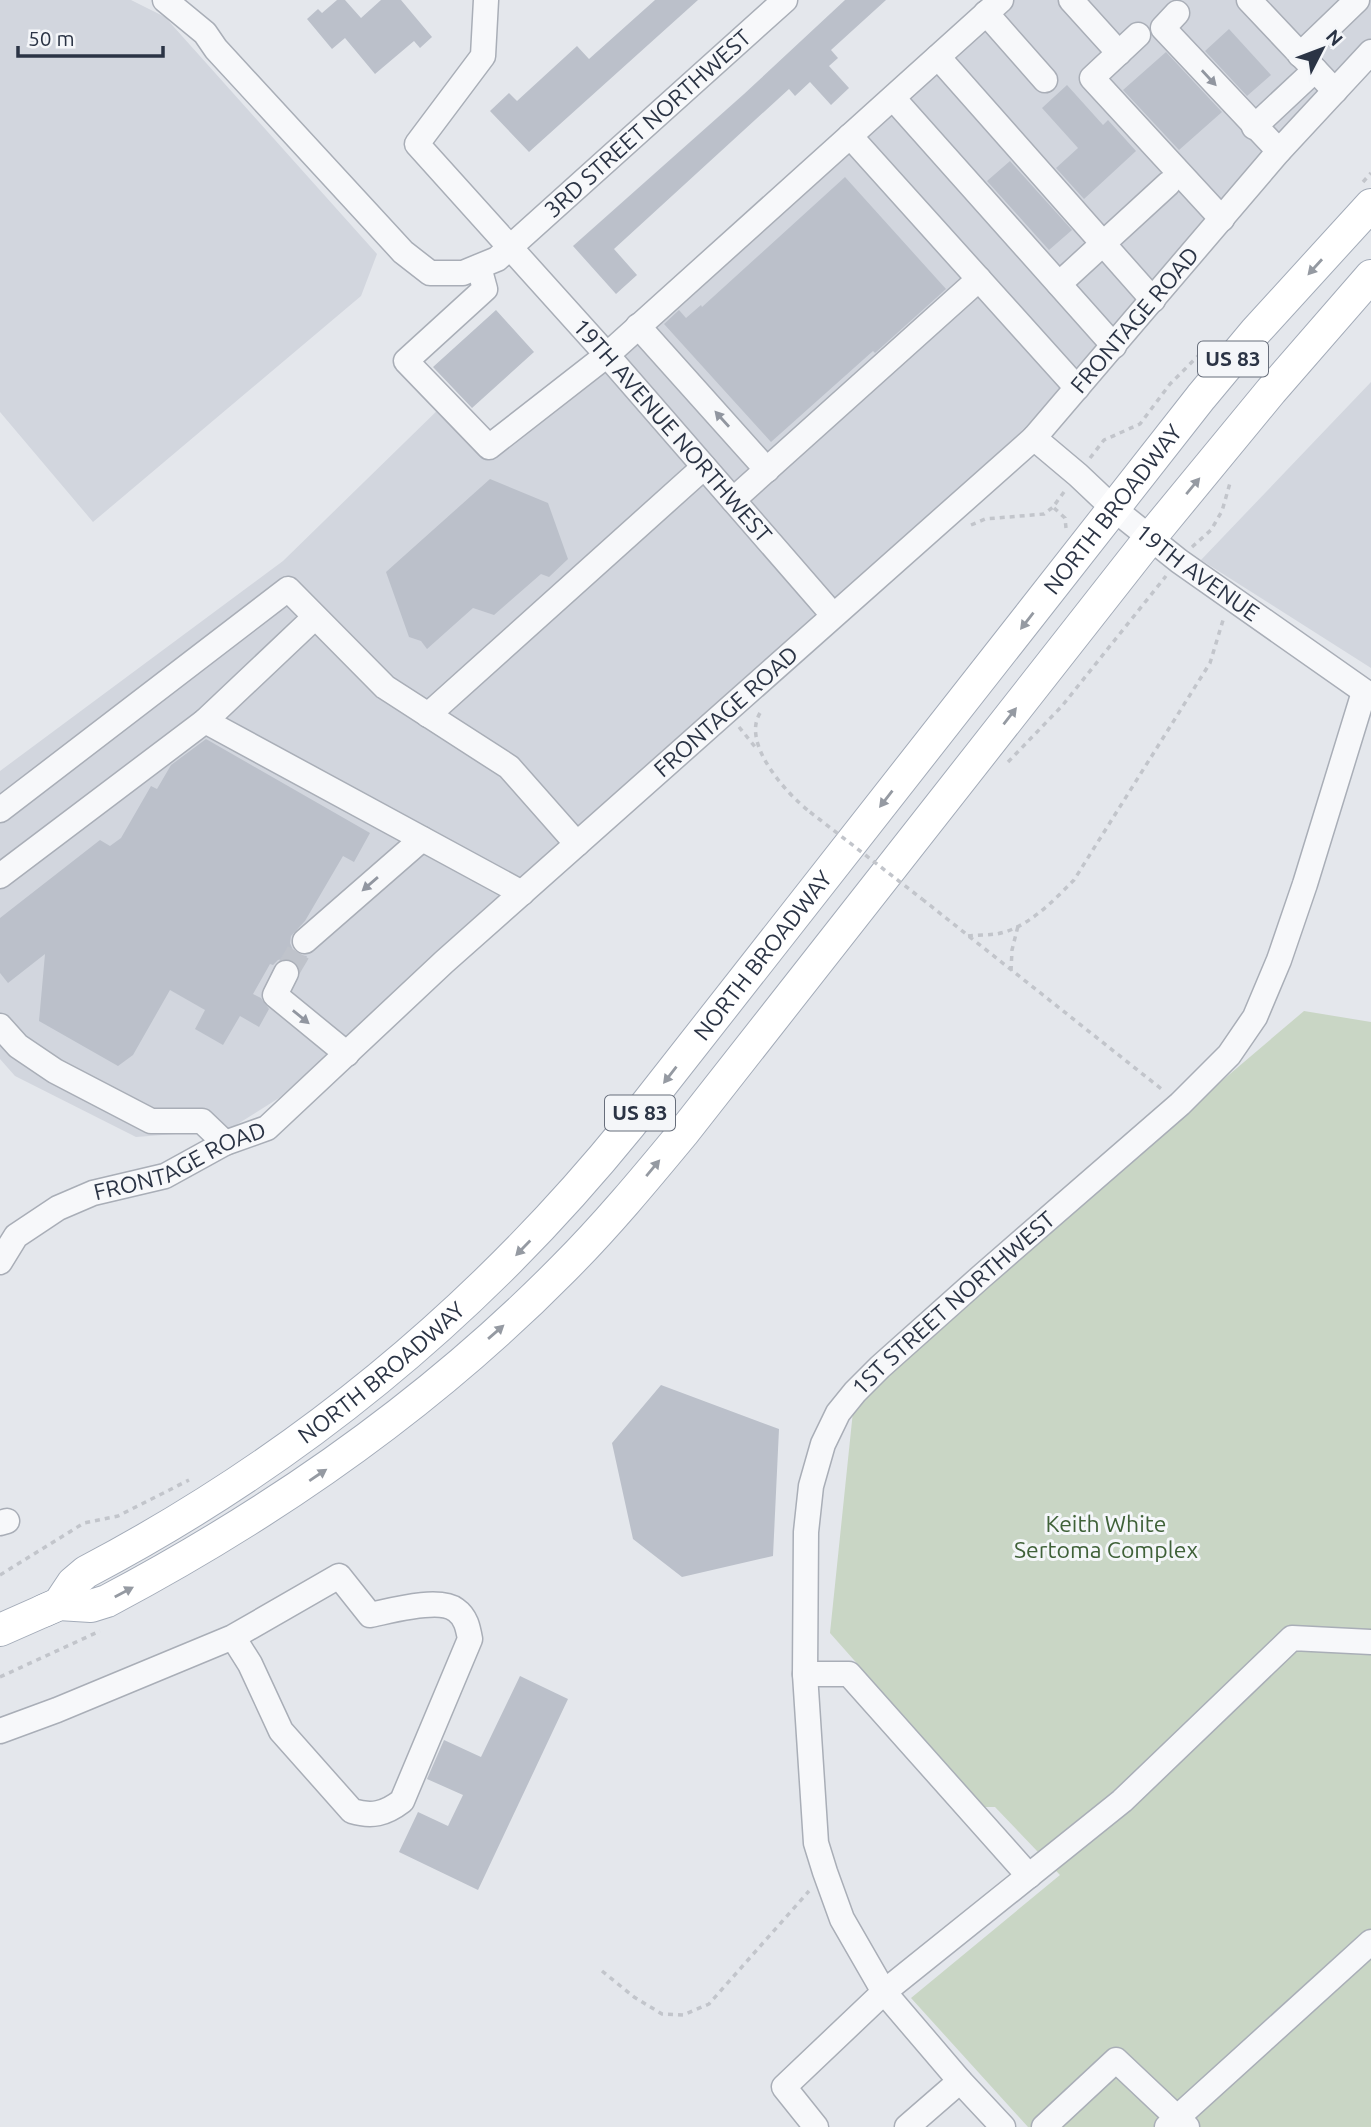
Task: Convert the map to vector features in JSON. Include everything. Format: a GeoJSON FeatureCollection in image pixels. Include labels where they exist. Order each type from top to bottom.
{"type":"FeatureCollection","features":[{"type":"Feature","properties":{"kind":"main road","name":"NORTH BROADWAY"},"geometry":{"type":"LineString","coordinates":[[59,1604],[73,1583],[86,1572],[209,1502],[337,1414],[436,1330],[529,1241],[623,1135],[1201,397],[1366,194]]}},
{"type":"Feature","properties":{"kind":"main road","name":"NORTH BROADWAY"},"geometry":{"type":"LineString","coordinates":[[0,1630],[59,1604],[90,1606],[107,1601],[211,1543],[350,1452],[406,1409],[541,1292],[614,1215],[667,1152],[1150,538],[1271,391],[1371,276]]}},
{"type":"Feature","properties":{"kind":"street"},"geometry":{"type":"LineString","coordinates":[[165,0],[205,33],[216,49],[403,252],[430,273],[463,273],[479,267],[485,289],[405,361],[489,447],[607,355],[994,7],[1045,80]]}},
{"type":"Feature","properties":{"kind":"street","name":"19TH AVENUE NORTHWEST"},"geometry":{"type":"LineString","coordinates":[[486,0],[483,56],[416,144],[607,355],[834,615]]}},
{"type":"Feature","properties":{"kind":"street","name":"3RD STREET NORTHWEST"},"geometry":{"type":"LineString","coordinates":[[479,267],[497,259],[785,0]]}},
{"type":"Feature","properties":{"kind":"street"},"geometry":{"type":"LineString","coordinates":[[1071,0],[1119,53]]}},
{"type":"Feature","properties":{"kind":"street"},"geometry":{"type":"LineString","coordinates":[[1249,0],[1335,91]]}},
{"type":"Feature","properties":{"kind":"street"},"geometry":{"type":"LineString","coordinates":[[1254,127],[1357,0]]}},
{"type":"Feature","properties":{"kind":"street"},"geometry":{"type":"LineString","coordinates":[[1174,10],[1254,127],[1279,152]]}},
{"type":"Feature","properties":{"kind":"street"},"geometry":{"type":"LineString","coordinates":[[1138,35],[1091,78],[1222,219]]}},
{"type":"Feature","properties":{"kind":"street","name":"FRONTAGE ROAD"},"geometry":{"type":"LineString","coordinates":[[0,1262],[16,1236],[58,1208],[93,1192],[165,1176],[225,1143],[267,1128],[522,893],[1034,438],[1279,152],[1371,52]]}},
{"type":"Feature","properties":{"kind":"street"},"geometry":{"type":"LineString","coordinates":[[938,57],[1153,300]]}},
{"type":"Feature","properties":{"kind":"street"},"geometry":{"type":"LineString","coordinates":[[892,98],[1114,346]]}},
{"type":"Feature","properties":{"kind":"street"},"geometry":{"type":"LineString","coordinates":[[850,136],[1077,388]]}},
{"type":"Feature","properties":{"kind":"street"},"geometry":{"type":"LineString","coordinates":[[1059,284],[1168,184]]}},
{"type":"Feature","properties":{"kind":"street"},"geometry":{"type":"LineString","coordinates":[[733,500],[979,279]]}},
{"type":"Feature","properties":{"kind":"street"},"geometry":{"type":"LineString","coordinates":[[638,326],[767,470]]}},
{"type":"Feature","properties":{"kind":"street","name":"19TH AVENUE"},"geometry":{"type":"LineString","coordinates":[[1034,438],[1150,538],[1367,694]]}},
{"type":"Feature","properties":{"kind":"street"},"geometry":{"type":"LineString","coordinates":[[428,715],[704,467]]}},
{"type":"Feature","properties":{"kind":"street"},"geometry":{"type":"LineString","coordinates":[[0,810],[288,589],[385,687],[509,767],[578,844]]}},
{"type":"Feature","properties":{"kind":"street"},"geometry":{"type":"LineString","coordinates":[[0,876],[205,721],[315,617]]}},
{"type":"Feature","properties":{"kind":"street","name":"1ST STREET NORTHWEST"},"geometry":{"type":"LineString","coordinates":[[1003,2127],[884,1992],[842,1919],[816,1843],[805,1674],[806,1532],[811,1486],[823,1444],[838,1413],[880,1367],[1180,1104],[1229,1055],[1255,1017],[1279,960],[1367,694]]}},
{"type":"Feature","properties":{"kind":"street"},"geometry":{"type":"LineString","coordinates":[[205,721],[522,893]]}},
{"type":"Feature","properties":{"kind":"street"},"geometry":{"type":"LineString","coordinates":[[305,941],[422,839]]}},
{"type":"Feature","properties":{"kind":"street"},"geometry":{"type":"LineString","coordinates":[[286,972],[275,995],[347,1054]]}},
{"type":"Feature","properties":{"kind":"street"},"geometry":{"type":"LineString","coordinates":[[0,1026],[18,1046],[55,1071],[104,1098],[150,1121],[202,1121],[225,1143]]}},
{"type":"Feature","properties":{"kind":"street"},"geometry":{"type":"LineString","coordinates":[[0,1731],[233,1637],[339,1576],[370,1615],[432,1604],[456,1609],[468,1623],[470,1639],[402,1801],[388,1812],[368,1816],[352,1811],[281,1731],[250,1664],[233,1637]]}},
{"type":"Feature","properties":{"kind":"street"},"geometry":{"type":"LineString","coordinates":[[816,2127],[784,2087],[884,1992],[1122,1801],[1292,1638],[1371,1642]]}},
{"type":"Feature","properties":{"kind":"street"},"geometry":{"type":"LineString","coordinates":[[805,1674],[849,1674],[1029,1876]]}},
{"type":"Feature","properties":{"kind":"street"},"geometry":{"type":"LineString","coordinates":[[1044,2127],[1116,2060],[1177,2124],[1371,1942]]}},
{"type":"Feature","properties":{"kind":"street"},"geometry":{"type":"LineString","coordinates":[[907,2127],[960,2081]]}},
{"type":"Feature","properties":{"kind":"path"},"geometry":{"type":"LineString","coordinates":[[1366,194],[1371,173]]}},
{"type":"Feature","properties":{"kind":"path"},"geometry":{"type":"LineString","coordinates":[[963,528],[985,519],[1044,514],[1053,507],[1104,440],[1140,424],[1170,384],[1209,345]]}},
{"type":"Feature","properties":{"kind":"path"},"geometry":{"type":"LineString","coordinates":[[1053,507],[1065,517],[1066,532]]}},
{"type":"Feature","properties":{"kind":"path"},"geometry":{"type":"LineString","coordinates":[[1160,583],[1173,585]]}},
{"type":"Feature","properties":{"kind":"path"},"geometry":{"type":"LineString","coordinates":[[968,936],[998,934],[1018,926],[1050,904],[1074,880],[1210,663],[1224,619],[1221,611]]}},
{"type":"Feature","properties":{"kind":"path"},"geometry":{"type":"LineString","coordinates":[[758,750],[757,718],[762,709]]}},
{"type":"Feature","properties":{"kind":"path"},"geometry":{"type":"LineString","coordinates":[[726,711],[792,797],[1180,1104]]}},
{"type":"Feature","properties":{"kind":"path"},"geometry":{"type":"LineString","coordinates":[[829,837],[838,826]]}},
{"type":"Feature","properties":{"kind":"path"},"geometry":{"type":"LineString","coordinates":[[1011,971],[1012,950],[1018,926]]}},
{"type":"Feature","properties":{"kind":"path"},"geometry":{"type":"LineString","coordinates":[[0,1575],[84,1523],[118,1516],[191,1480]]}},
{"type":"Feature","properties":{"kind":"path"},"geometry":{"type":"LineString","coordinates":[[602,1971],[662,2014],[683,2015],[709,2004],[825,1872]]}},
{"type":"Feature","properties":{"kind":"shaded area"},"geometry":{"type":"Polygon","coordinates":[[[0,0],[131,0],[165,17],[377,254],[361,296],[93,522],[0,412],[0,0]]]}},
{"type":"Feature","properties":{"kind":"shaded area"},"geometry":{"type":"Polygon","coordinates":[[[1003,0],[1371,0],[1371,42],[1053,403],[279,1098],[228,1130],[136,1137],[15,1076],[0,1059],[0,771],[283,561],[445,403],[488,448],[1003,0]]]}},
{"type":"Feature","properties":{"kind":"shaded area"},"geometry":{"type":"Polygon","coordinates":[[[1371,382],[1371,668],[1201,560],[1371,382]]]}},
{"type":"Feature","properties":{"kind":"green space","name":"Keith White Sertoma Complex"},"geometry":{"type":"Polygon","coordinates":[[[1304,1011],[1371,1022],[1371,2127],[1028,2127],[911,1998],[1060,1875],[995,1807],[984,1807],[830,1633],[855,1392],[1304,1011]]]}},
{"type":"Feature","properties":{"kind":"building"},"geometry":{"type":"Polygon","coordinates":[[[337,0],[345,0],[361,18],[381,0],[401,0],[432,37],[420,48],[414,41],[375,74],[345,38],[332,49],[307,19],[318,9],[322,13],[337,0]]]}},
{"type":"Feature","properties":{"kind":"building"},"geometry":{"type":"Polygon","coordinates":[[[655,0],[698,0],[529,152],[490,111],[509,93],[517,101],[577,46],[589,59],[655,0]]]}},
{"type":"Feature","properties":{"kind":"building"},"geometry":{"type":"Polygon","coordinates":[[[845,0],[886,0],[831,50],[838,58],[829,66],[849,88],[831,105],[810,82],[795,96],[789,89],[614,249],[637,275],[616,294],[573,246],[845,0]]]}},
{"type":"Feature","properties":{"kind":"building"},"geometry":{"type":"Polygon","coordinates":[[[1229,29],[1271,75],[1247,96],[1205,51],[1229,29]]]}},
{"type":"Feature","properties":{"kind":"building"},"geometry":{"type":"Polygon","coordinates":[[[1166,52],[1222,112],[1179,150],[1123,90],[1166,52]]]}},
{"type":"Feature","properties":{"kind":"building"},"geometry":{"type":"Polygon","coordinates":[[[1067,85],[1103,125],[1108,120],[1136,151],[1084,199],[1056,168],[1078,148],[1042,108],[1067,85]]]}},
{"type":"Feature","properties":{"kind":"building"},"geometry":{"type":"Polygon","coordinates":[[[1010,161],[1072,230],[1049,250],[987,181],[1010,161]]]}},
{"type":"Feature","properties":{"kind":"building"},"geometry":{"type":"Polygon","coordinates":[[[845,177],[946,289],[771,442],[664,324],[679,310],[686,318],[701,305],[702,307],[845,177]]]}},
{"type":"Feature","properties":{"kind":"building"},"geometry":{"type":"Polygon","coordinates":[[[496,310],[534,352],[472,408],[433,367],[496,310]]]}},
{"type":"Feature","properties":{"kind":"building"},"geometry":{"type":"Polygon","coordinates":[[[490,479],[548,503],[568,559],[549,577],[541,574],[494,615],[473,608],[427,649],[421,641],[409,637],[386,572],[490,479]]]}},
{"type":"Feature","properties":{"kind":"building"},"geometry":{"type":"Polygon","coordinates":[[[206,739],[370,833],[354,862],[343,856],[305,921],[291,936],[293,950],[307,956],[300,968],[293,960],[286,958],[270,964],[253,994],[261,998],[269,1009],[259,1027],[240,1016],[223,1045],[195,1029],[205,1010],[170,990],[133,1055],[118,1066],[39,1021],[45,954],[8,983],[0,973],[0,918],[100,840],[110,846],[121,838],[151,786],[157,789],[171,765],[206,739]]]}},
{"type":"Feature","properties":{"kind":"building"},"geometry":{"type":"Polygon","coordinates":[[[661,1385],[779,1429],[773,1556],[682,1577],[633,1539],[612,1443],[661,1385]]]}},
{"type":"Feature","properties":{"kind":"building"},"geometry":{"type":"Polygon","coordinates":[[[520,1676],[568,1699],[478,1890],[399,1852],[418,1812],[448,1826],[463,1795],[427,1779],[444,1740],[481,1757],[520,1676]]]}},
{"type":"Feature","properties":{"kind":"tunnel"},"geometry":{"type":"LineString","coordinates":[[286,973],[305,941]]}}]}
